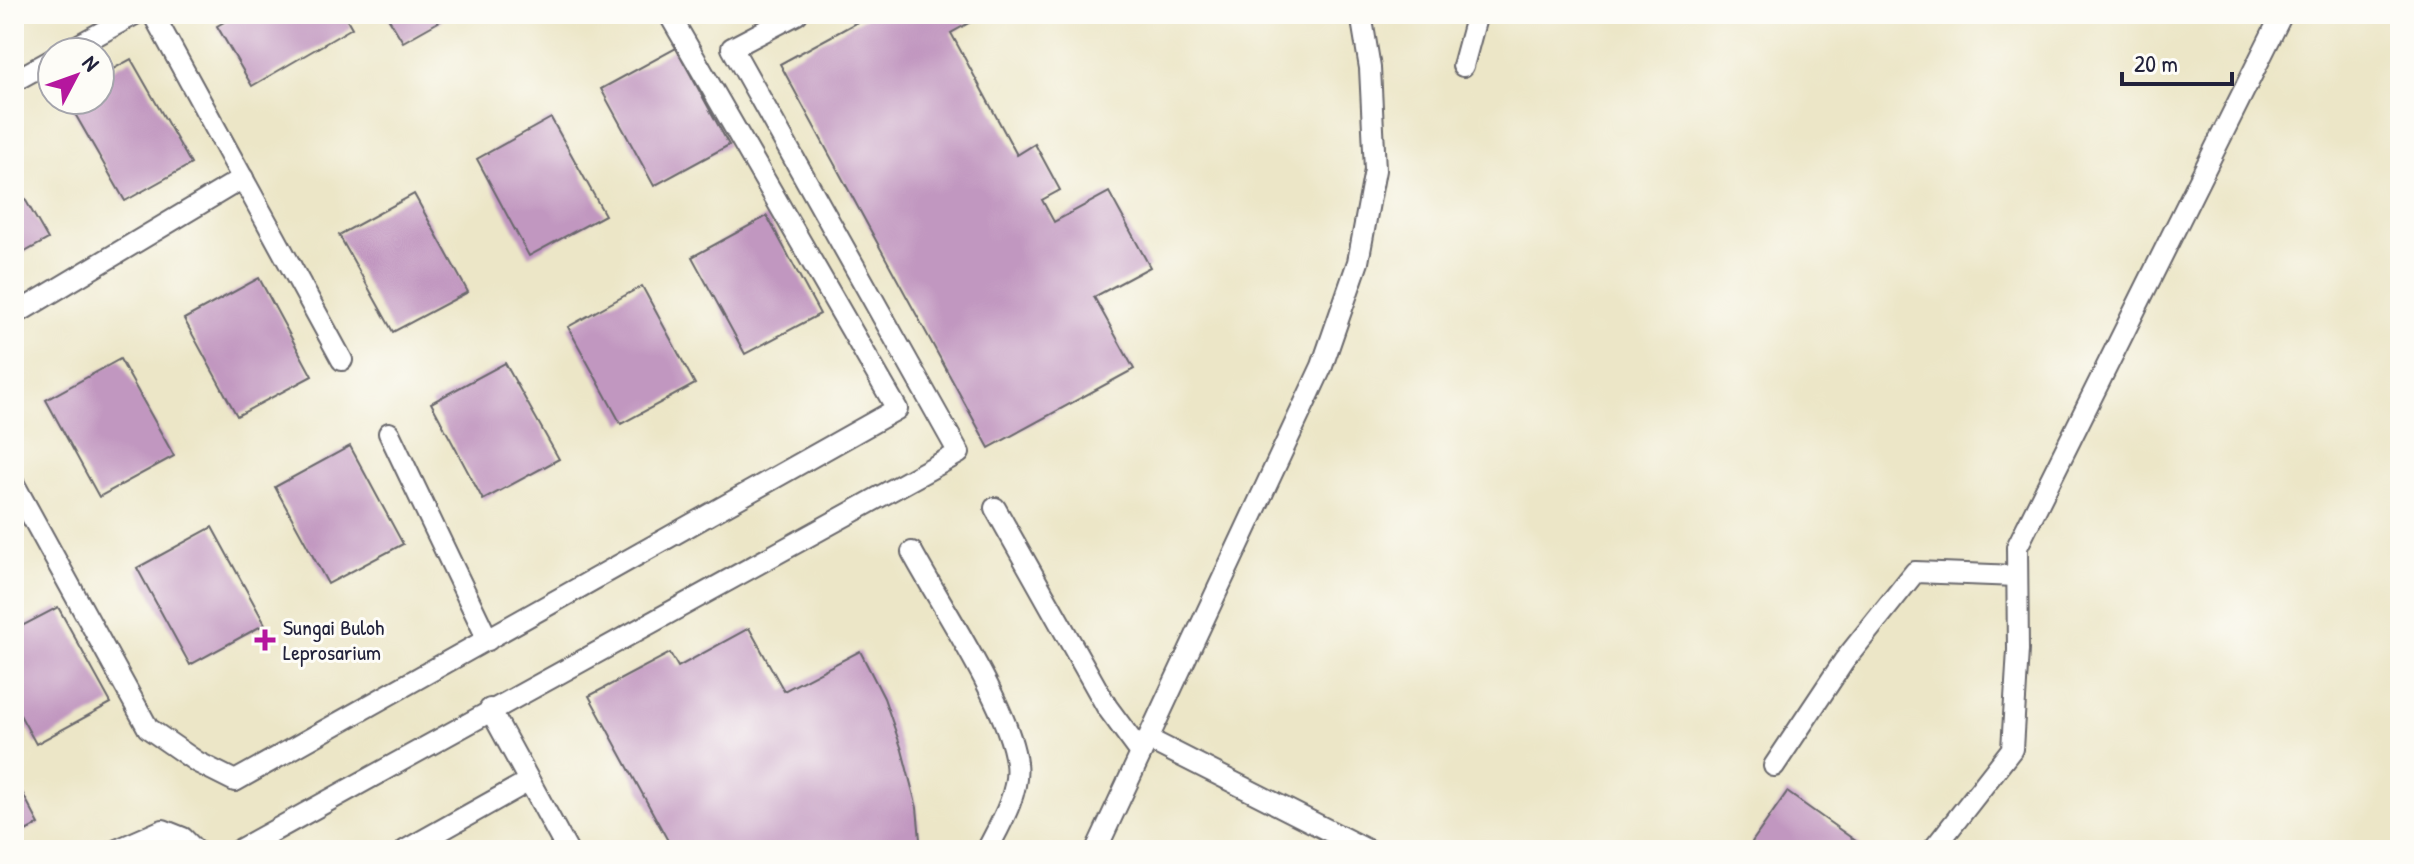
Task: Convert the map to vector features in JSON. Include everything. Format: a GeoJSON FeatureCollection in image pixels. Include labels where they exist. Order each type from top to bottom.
{"type":"FeatureCollection","features":[{"type":"Feature","properties":{"kind":"lane"},"geometry":{"type":"LineString","coordinates":[[95,36],[135,14]]}},
{"type":"Feature","properties":{"kind":"lane"},"geometry":{"type":"LineString","coordinates":[[153,14],[342,360]]}},
{"type":"Feature","properties":{"kind":"lane"},"geometry":{"type":"LineString","coordinates":[[14,484],[148,728],[197,762],[235,781],[897,409],[669,14]]}},
{"type":"Feature","properties":{"kind":"lane"},"geometry":{"type":"LineString","coordinates":[[239,850],[959,453],[732,48],[797,14]]}},
{"type":"Feature","properties":{"kind":"lane"},"geometry":{"type":"LineString","coordinates":[[1096,850],[1322,366],[1358,262],[1375,170],[1370,68],[1361,14]]}},
{"type":"Feature","properties":{"kind":"lane"},"geometry":{"type":"LineString","coordinates":[[1463,66],[1477,14]]}},
{"type":"Feature","properties":{"kind":"lane"},"geometry":{"type":"LineString","coordinates":[[1933,850],[2012,749],[2018,650],[2017,547],[2282,14]]}},
{"type":"Feature","properties":{"kind":"lane"},"geometry":{"type":"LineString","coordinates":[[14,81],[36,69]]}},
{"type":"Feature","properties":{"kind":"lane"},"geometry":{"type":"LineString","coordinates":[[14,315],[243,178]]}},
{"type":"Feature","properties":{"kind":"lane"},"geometry":{"type":"LineString","coordinates":[[389,433],[488,640]]}},
{"type":"Feature","properties":{"kind":"lane"},"geometry":{"type":"LineString","coordinates":[[995,508],[1107,707],[1144,746],[1367,850]]}},
{"type":"Feature","properties":{"kind":"lane"},"geometry":{"type":"LineString","coordinates":[[912,552],[1002,717],[1017,764],[1009,805],[987,850]]}},
{"type":"Feature","properties":{"kind":"lane"},"geometry":{"type":"LineString","coordinates":[[1774,766],[1844,661],[1915,572],[2017,576]]}},
{"type":"Feature","properties":{"kind":"lane"},"geometry":{"type":"LineString","coordinates":[[490,709],[567,850]]}},
{"type":"Feature","properties":{"kind":"lane"},"geometry":{"type":"LineString","coordinates":[[406,850],[529,781]]}},
{"type":"Feature","properties":{"kind":"lane"},"geometry":{"type":"LineString","coordinates":[[117,850],[163,830],[183,838],[195,850]]}},
{"type":"Feature","properties":{"kind":"building"},"geometry":{"type":"Polygon","coordinates":[[[238,14],[344,14],[352,28],[252,86],[217,26],[238,14]]]}},
{"type":"Feature","properties":{"kind":"building"},"geometry":{"type":"Polygon","coordinates":[[[386,14],[438,14],[442,20],[403,42],[386,14]]]}},
{"type":"Feature","properties":{"kind":"building"},"geometry":{"type":"Polygon","coordinates":[[[872,14],[985,14],[951,33],[1017,155],[1035,144],[1060,190],[1042,200],[1054,222],[1109,192],[1150,267],[1094,297],[1134,369],[989,448],[780,64],[872,14]]]}},
{"type":"Feature","properties":{"kind":"building"},"geometry":{"type":"Polygon","coordinates":[[[676,48],[729,145],[654,186],[601,89],[676,48]]]}},
{"type":"Feature","properties":{"kind":"building"},"geometry":{"type":"Polygon","coordinates":[[[131,59],[191,164],[125,201],[76,116],[116,116],[116,67],[131,59]]]}},
{"type":"Feature","properties":{"kind":"building"},"geometry":{"type":"Polygon","coordinates":[[[551,118],[605,215],[529,256],[477,159],[551,118]]]}},
{"type":"Feature","properties":{"kind":"building"},"geometry":{"type":"Polygon","coordinates":[[[14,180],[48,239],[14,258],[14,180]]]}},
{"type":"Feature","properties":{"kind":"building"},"geometry":{"type":"Polygon","coordinates":[[[414,194],[468,292],[393,332],[339,235],[414,194]]]}},
{"type":"Feature","properties":{"kind":"building"},"geometry":{"type":"Polygon","coordinates":[[[767,216],[820,314],[745,354],[692,257],[767,216]]]}},
{"type":"Feature","properties":{"kind":"building"},"geometry":{"type":"Polygon","coordinates":[[[259,278],[312,376],[237,416],[184,319],[259,278]]]}},
{"type":"Feature","properties":{"kind":"building"},"geometry":{"type":"Polygon","coordinates":[[[642,286],[695,384],[621,424],[568,327],[642,286]]]}},
{"type":"Feature","properties":{"kind":"building"},"geometry":{"type":"Polygon","coordinates":[[[120,359],[174,456],[99,497],[46,400],[120,359]]]}},
{"type":"Feature","properties":{"kind":"building"},"geometry":{"type":"Polygon","coordinates":[[[505,363],[559,459],[483,500],[431,403],[505,363]]]}},
{"type":"Feature","properties":{"kind":"building"},"geometry":{"type":"Polygon","coordinates":[[[350,446],[403,544],[328,584],[275,487],[350,446]]]}},
{"type":"Feature","properties":{"kind":"building"},"geometry":{"type":"Polygon","coordinates":[[[212,527],[265,624],[190,665],[137,568],[212,527]]]}},
{"type":"Feature","properties":{"kind":"building"},"geometry":{"type":"Polygon","coordinates":[[[58,607],[111,703],[36,744],[14,704],[14,630],[58,607]]]}},
{"type":"Feature","properties":{"kind":"building"},"geometry":{"type":"Polygon","coordinates":[[[749,628],[784,691],[860,651],[884,698],[902,750],[917,808],[921,850],[673,850],[589,696],[670,653],[678,667],[749,628]]]}},
{"type":"Feature","properties":{"kind":"building"},"geometry":{"type":"Polygon","coordinates":[[[14,777],[39,824],[14,837],[14,777]]]}},
{"type":"Feature","properties":{"kind":"building"},"geometry":{"type":"Polygon","coordinates":[[[1787,792],[1860,844],[1856,850],[1764,850],[1752,842],[1787,792]]]}},
{"type":"Feature","properties":{"kind":"place","name":"Sungai Buloh Leprosarium"},"geometry":{"type":"Point","coordinates":[265,640]}}]}
